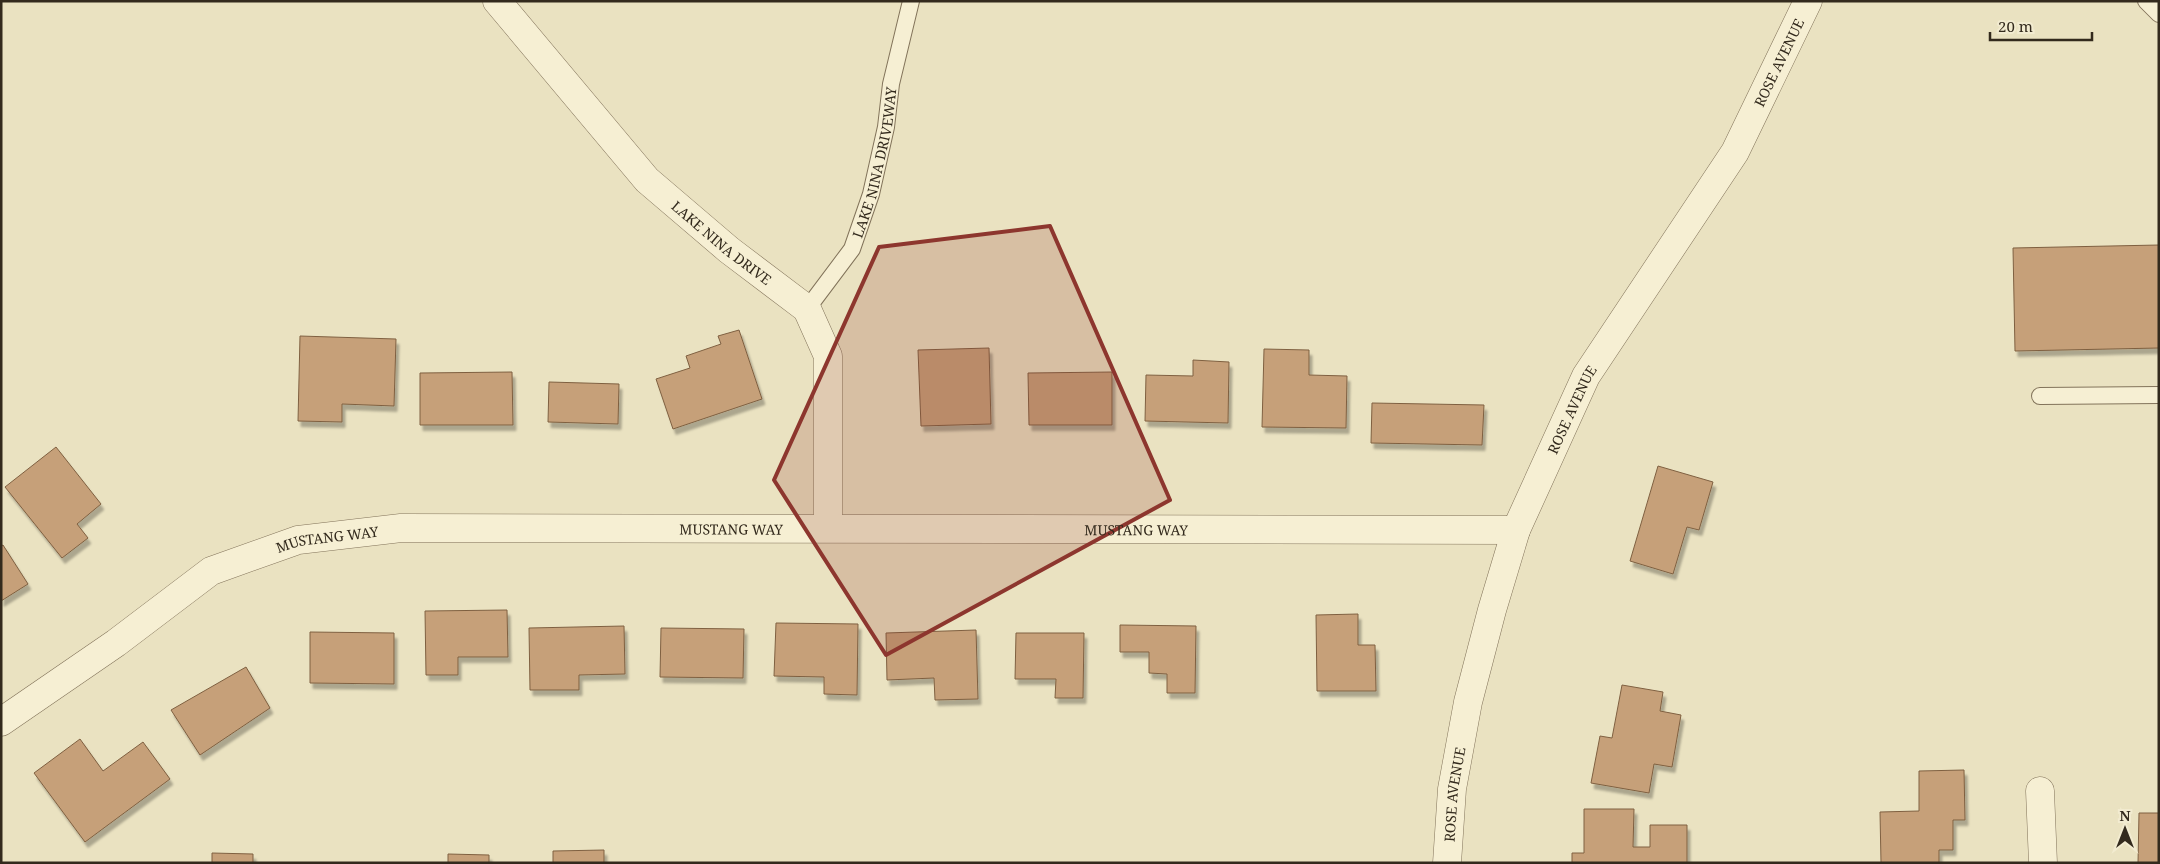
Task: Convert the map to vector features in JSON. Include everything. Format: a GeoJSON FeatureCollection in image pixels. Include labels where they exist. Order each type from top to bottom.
{"type":"FeatureCollection","features":[{"type":"Feature","properties":{"kind":"street","name":"LAKE NINA DRIVE"},"geometry":{"type":"LineString","coordinates":[[497,1],[647,180],[729,250],[807,308],[828,356],[828,528]]}},
{"type":"Feature","properties":{"kind":"street","name":"ROSE AVENUE"},"geometry":{"type":"LineString","coordinates":[[1447,863],[1452,789],[1468,702],[1492,610],[1516,530],[1586,376],[1735,152],[1808,1]]}},
{"type":"Feature","properties":{"kind":"street","name":"MUSTANG WAY"},"geometry":{"type":"LineString","coordinates":[[1,722],[116,644],[212,571],[298,540],[402,528],[1516,530]]}},
{"type":"Feature","properties":{"kind":"street"},"geometry":{"type":"LineString","coordinates":[[2040,791],[2043,863]]}},
{"type":"Feature","properties":{"kind":"lane","name":"LAKE NINA DRIVEWAY"},"geometry":{"type":"LineString","coordinates":[[807,308],[852,249],[870,194],[886,127],[891,84],[911,1]]}},
{"type":"Feature","properties":{"kind":"lane"},"geometry":{"type":"LineString","coordinates":[[2146,1],[2159,14]]}},
{"type":"Feature","properties":{"kind":"lane"},"geometry":{"type":"LineString","coordinates":[[2040,396],[2159,395]]}},
{"type":"Feature","properties":{"kind":"highlighted area"},"geometry":{"type":"Polygon","coordinates":[[[1050,226],[1170,500],[886,655],[774,480],[879,247],[1050,226]]]}},
{"type":"Feature","properties":{"kind":"building"},"geometry":{"type":"Polygon","coordinates":[[[2159,245],[2159,348],[2015,351],[2013,248],[2159,245]]]}},
{"type":"Feature","properties":{"kind":"building"},"geometry":{"type":"Polygon","coordinates":[[[739,330],[762,399],[673,429],[656,379],[690,368],[686,356],[721,344],[718,336],[739,330]]]}},
{"type":"Feature","properties":{"kind":"building"},"geometry":{"type":"Polygon","coordinates":[[[300,336],[396,339],[394,406],[342,404],[342,422],[298,421],[300,336]]]}},
{"type":"Feature","properties":{"kind":"building"},"geometry":{"type":"Polygon","coordinates":[[[989,348],[991,424],[921,426],[918,350],[989,348]]]}},
{"type":"Feature","properties":{"kind":"building"},"geometry":{"type":"Polygon","coordinates":[[[1264,349],[1309,350],[1309,375],[1347,376],[1346,428],[1262,427],[1264,349]]]}},
{"type":"Feature","properties":{"kind":"building"},"geometry":{"type":"Polygon","coordinates":[[[1193,360],[1229,362],[1228,423],[1145,421],[1146,375],[1193,376],[1193,360]]]}},
{"type":"Feature","properties":{"kind":"building"},"geometry":{"type":"Polygon","coordinates":[[[512,372],[513,425],[420,425],[420,373],[512,372]]]}},
{"type":"Feature","properties":{"kind":"building"},"geometry":{"type":"Polygon","coordinates":[[[1112,372],[1112,425],[1029,425],[1028,373],[1112,372]]]}},
{"type":"Feature","properties":{"kind":"building"},"geometry":{"type":"Polygon","coordinates":[[[549,382],[619,384],[618,424],[548,422],[549,382]]]}},
{"type":"Feature","properties":{"kind":"building"},"geometry":{"type":"Polygon","coordinates":[[[1372,403],[1484,405],[1482,445],[1371,443],[1372,403]]]}},
{"type":"Feature","properties":{"kind":"building"},"geometry":{"type":"Polygon","coordinates":[[[56,447],[101,504],[77,524],[88,538],[62,558],[5,487],[56,447]]]}},
{"type":"Feature","properties":{"kind":"building"},"geometry":{"type":"Polygon","coordinates":[[[1658,466],[1713,482],[1699,530],[1687,527],[1673,574],[1630,561],[1658,466]]]}},
{"type":"Feature","properties":{"kind":"building"},"geometry":{"type":"Polygon","coordinates":[[[3,545],[28,584],[1,601],[1,546],[3,545]]]}},
{"type":"Feature","properties":{"kind":"building"},"geometry":{"type":"Polygon","coordinates":[[[507,610],[508,657],[458,657],[458,675],[426,675],[425,611],[507,610]]]}},
{"type":"Feature","properties":{"kind":"building"},"geometry":{"type":"Polygon","coordinates":[[[1358,614],[1358,645],[1375,645],[1376,691],[1317,691],[1316,615],[1358,614]]]}},
{"type":"Feature","properties":{"kind":"building"},"geometry":{"type":"Polygon","coordinates":[[[776,623],[858,624],[857,695],[824,694],[824,677],[774,676],[776,623]]]}},
{"type":"Feature","properties":{"kind":"building"},"geometry":{"type":"Polygon","coordinates":[[[1120,625],[1196,626],[1195,693],[1167,693],[1167,674],[1149,673],[1149,652],[1120,652],[1120,625]]]}},
{"type":"Feature","properties":{"kind":"building"},"geometry":{"type":"Polygon","coordinates":[[[624,626],[625,674],[579,675],[579,690],[530,690],[529,628],[624,626]]]}},
{"type":"Feature","properties":{"kind":"building"},"geometry":{"type":"Polygon","coordinates":[[[661,628],[744,629],[743,678],[660,677],[661,628]]]}},
{"type":"Feature","properties":{"kind":"building"},"geometry":{"type":"Polygon","coordinates":[[[976,630],[978,699],[935,700],[934,678],[887,680],[886,633],[976,630]]]}},
{"type":"Feature","properties":{"kind":"building"},"geometry":{"type":"Polygon","coordinates":[[[310,632],[394,633],[394,684],[310,683],[310,632]]]}},
{"type":"Feature","properties":{"kind":"building"},"geometry":{"type":"Polygon","coordinates":[[[1016,633],[1084,633],[1083,698],[1055,698],[1056,679],[1015,679],[1016,633]]]}},
{"type":"Feature","properties":{"kind":"building"},"geometry":{"type":"Polygon","coordinates":[[[246,667],[270,708],[200,755],[171,710],[246,667]]]}},
{"type":"Feature","properties":{"kind":"building"},"geometry":{"type":"Polygon","coordinates":[[[1622,685],[1663,692],[1660,711],[1681,715],[1672,767],[1654,764],[1649,793],[1591,783],[1600,736],[1612,738],[1622,685]]]}},
{"type":"Feature","properties":{"kind":"building"},"geometry":{"type":"Polygon","coordinates":[[[80,739],[103,771],[143,742],[170,779],[85,842],[34,773],[80,739]]]}},
{"type":"Feature","properties":{"kind":"building"},"geometry":{"type":"Polygon","coordinates":[[[1964,770],[1965,820],[1953,820],[1953,850],[1939,850],[1939,863],[1881,863],[1880,812],[1919,811],[1919,771],[1964,770]]]}},
{"type":"Feature","properties":{"kind":"building"},"geometry":{"type":"Polygon","coordinates":[[[1584,809],[1634,809],[1633,847],[1650,847],[1650,825],[1687,825],[1687,863],[1572,863],[1572,853],[1584,853],[1584,809]]]}},
{"type":"Feature","properties":{"kind":"building"},"geometry":{"type":"Polygon","coordinates":[[[2139,813],[2159,813],[2159,863],[2138,863],[2139,813]]]}},
{"type":"Feature","properties":{"kind":"building"},"geometry":{"type":"Polygon","coordinates":[[[604,850],[604,863],[553,863],[553,851],[604,850]]]}},
{"type":"Feature","properties":{"kind":"building"},"geometry":{"type":"Polygon","coordinates":[[[212,853],[253,854],[253,863],[212,863],[212,853]]]}},
{"type":"Feature","properties":{"kind":"building"},"geometry":{"type":"Polygon","coordinates":[[[448,854],[489,855],[489,863],[448,863],[448,854]]]}}]}
